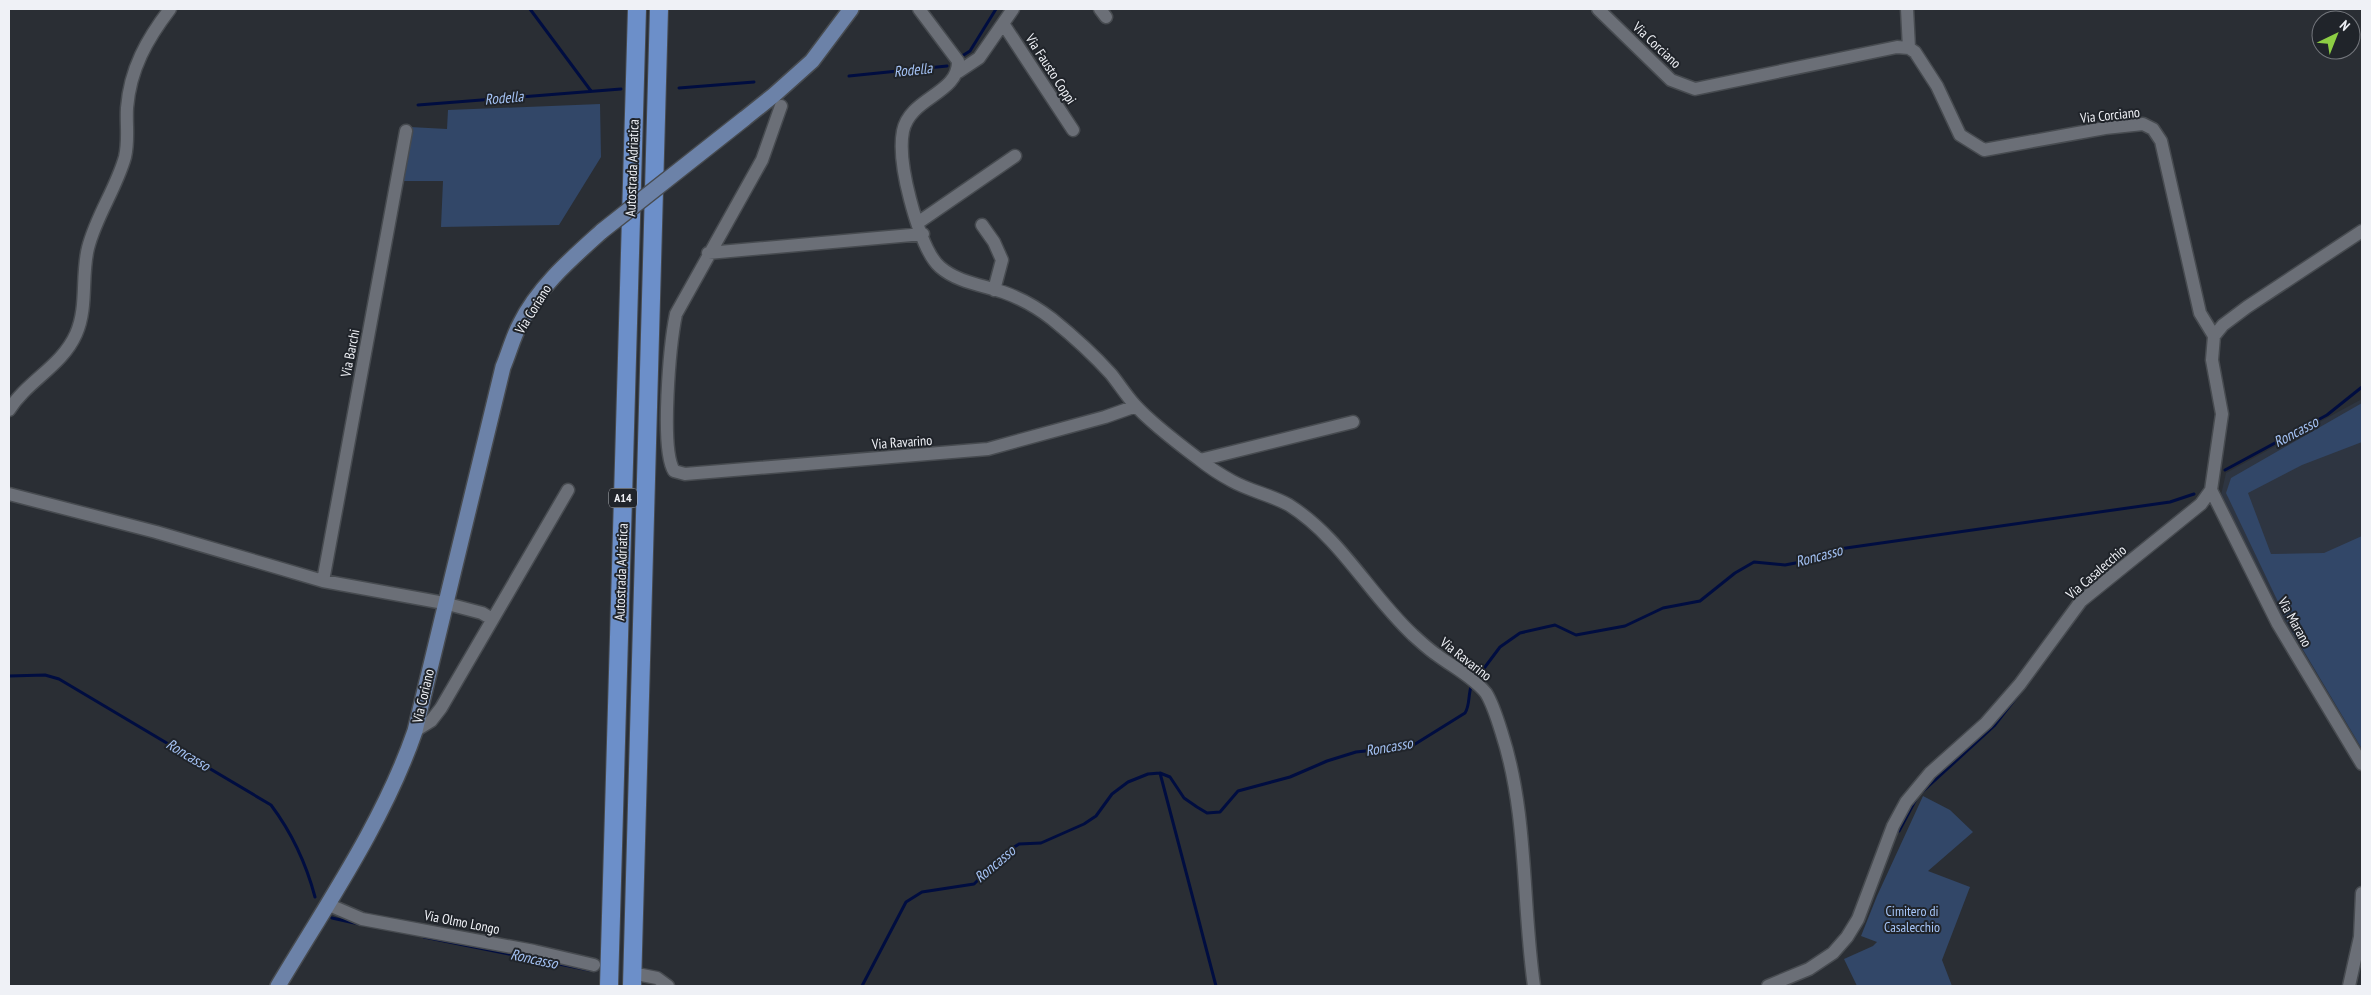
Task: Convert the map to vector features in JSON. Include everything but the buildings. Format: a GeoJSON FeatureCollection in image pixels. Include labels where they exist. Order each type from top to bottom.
{"type":"FeatureCollection","features":[{"type":"Feature","properties":{"kind":"highway","name":"Autostrada Adriatica"},"geometry":{"type":"LineString","coordinates":[[609,986],[637,9]]}},
{"type":"Feature","properties":{"kind":"highway","name":"Autostrada Adriatica"},"geometry":{"type":"LineString","coordinates":[[637,980],[659,9]]}},
{"type":"Feature","properties":{"kind":"main road","name":"Via Coriano"},"geometry":{"type":"LineString","coordinates":[[278,986],[379,814],[404,763],[415,731],[444,603],[503,367],[520,323],[547,285],[602,231],[774,95],[812,61],[852,9]]}},
{"type":"Feature","properties":{"kind":"street"},"geometry":{"type":"LineString","coordinates":[[9,410],[18,397],[56,362],[76,334],[82,315],[88,249],[97,221],[125,157],[128,137],[127,107],[132,79],[139,56],[148,38],[170,9]]}},
{"type":"Feature","properties":{"kind":"street"},"geometry":{"type":"LineString","coordinates":[[919,9],[952,51],[958,62],[958,72]]}},
{"type":"Feature","properties":{"kind":"street","name":"Via Ravarino"},"geometry":{"type":"LineString","coordinates":[[1014,9],[979,58],[958,72],[948,84],[916,107],[903,132],[906,177],[910,200],[929,254],[940,267],[971,283],[1032,305],[1050,317],[1090,353],[1136,406],[1200,460],[1232,481],[1287,504],[1320,528],[1358,570],[1392,614],[1435,654],[1468,676],[1486,694],[1498,722],[1510,759],[1521,836],[1534,986]]}},
{"type":"Feature","properties":{"kind":"street","name":"Via Corciano"},"geometry":{"type":"LineString","coordinates":[[1598,9],[1671,80],[1695,89],[1898,48],[1909,48],[1915,52],[1937,86],[1960,135],[1984,150],[2105,128],[2143,124],[2153,128],[2161,140],[2200,313],[2214,336]]}},
{"type":"Feature","properties":{"kind":"street"},"geometry":{"type":"LineString","coordinates":[[1907,9],[1909,48]]}},
{"type":"Feature","properties":{"kind":"street","name":"Via Fausto Coppi"},"geometry":{"type":"LineString","coordinates":[[1004,25],[1073,130]]}},
{"type":"Feature","properties":{"kind":"street"},"geometry":{"type":"LineString","coordinates":[[708,253],[762,160],[781,106]]}},
{"type":"Feature","properties":{"kind":"street","name":"Via Barchi"},"geometry":{"type":"LineString","coordinates":[[323,582],[406,131]]}},
{"type":"Feature","properties":{"kind":"street"},"geometry":{"type":"LineString","coordinates":[[708,253],[921,228],[1015,156]]}},
{"type":"Feature","properties":{"kind":"street"},"geometry":{"type":"LineString","coordinates":[[982,224],[994,242],[1002,260],[994,290]]}},
{"type":"Feature","properties":{"kind":"street"},"geometry":{"type":"LineString","coordinates":[[2211,490],[2222,414],[2212,360],[2214,336],[2223,325],[2247,307],[2362,231]]}},
{"type":"Feature","properties":{"kind":"street","name":"Via Ravarino"},"geometry":{"type":"LineString","coordinates":[[708,253],[676,314],[673,330],[668,434],[669,464],[674,471],[685,474],[957,453],[1002,447],[1106,417],[1136,406]]}},
{"type":"Feature","properties":{"kind":"street"},"geometry":{"type":"LineString","coordinates":[[1200,460],[1353,422]]}},
{"type":"Feature","properties":{"kind":"street","name":"Via Coriano"},"geometry":{"type":"LineString","coordinates":[[415,731],[431,721],[441,708],[568,490]]}},
{"type":"Feature","properties":{"kind":"street","name":"Via Marano"},"geometry":{"type":"LineString","coordinates":[[2211,490],[2278,624],[2362,764]]}},
{"type":"Feature","properties":{"kind":"street","name":"Via Casalecchio"},"geometry":{"type":"LineString","coordinates":[[1768,986],[1808,969],[1838,948],[1858,919],[1893,826],[1906,802],[1930,773],[1992,716],[2020,684],[2081,601],[2201,504],[2211,490]]}},
{"type":"Feature","properties":{"kind":"street"},"geometry":{"type":"LineString","coordinates":[[9,494],[156,532],[323,582],[444,603],[482,613],[492,619]]}},
{"type":"Feature","properties":{"kind":"street"},"geometry":{"type":"LineString","coordinates":[[2349,986],[2360,937],[2362,893]]}},
{"type":"Feature","properties":{"kind":"street","name":"Via Olmo Longo"},"geometry":{"type":"LineString","coordinates":[[327,904],[362,919],[534,951],[594,965]]}},
{"type":"Feature","properties":{"kind":"street"},"geometry":{"type":"LineString","coordinates":[[637,980],[657,978],[668,986]]}},
{"type":"Feature","properties":{"kind":"shaded area"},"geometry":{"type":"Polygon","coordinates":[[[2362,399],[2362,756],[2279,618],[2221,495],[2226,473],[2362,399]]]}},
{"type":"Feature","properties":{"kind":"green space"},"geometry":{"type":"Polygon","coordinates":[[[600,104],[601,157],[559,225],[441,227],[443,181],[401,181],[410,127],[447,129],[448,110],[600,104]]]}},
{"type":"Feature","properties":{"kind":"green space"},"geometry":{"type":"Polygon","coordinates":[[[2362,403],[2362,442],[2302,465],[2248,493],[2271,554],[2324,553],[2362,536],[2362,749],[2292,631],[2226,493],[2231,478],[2362,403]]]}},
{"type":"Feature","properties":{"kind":"green space","name":"Cimitero di Casalecchio"},"geometry":{"type":"Polygon","coordinates":[[[1923,796],[1950,810],[1973,832],[1928,871],[1970,887],[1942,960],[1952,986],[1857,986],[1844,959],[1873,946],[1877,942],[1861,936],[1877,896],[1923,796]]]}},
{"type":"Feature","properties":{"kind":"waterway","name":"Rodella"},"geometry":{"type":"LineString","coordinates":[[530,9],[591,91]]}},
{"type":"Feature","properties":{"kind":"waterway","name":"Rodella"},"geometry":{"type":"LineString","coordinates":[[962,56],[970,51],[996,9]]}},
{"type":"Feature","properties":{"kind":"waterway","name":"Rodella"},"geometry":{"type":"LineString","coordinates":[[849,76],[947,66]]}},
{"type":"Feature","properties":{"kind":"waterway","name":"Rodella"},"geometry":{"type":"LineString","coordinates":[[679,88],[754,82]]}},
{"type":"Feature","properties":{"kind":"waterway","name":"Rodella"},"geometry":{"type":"LineString","coordinates":[[418,105],[621,89]]}},
{"type":"Feature","properties":{"kind":"waterway","name":"Roncasso"},"geometry":{"type":"LineString","coordinates":[[2225,470],[2327,415],[2362,387]]}},
{"type":"Feature","properties":{"kind":"waterway","name":"Roncasso"},"geometry":{"type":"LineString","coordinates":[[1479,675],[1500,647],[1520,633],[1555,625],[1576,635],[1625,626],[1663,608],[1700,601],[1735,573],[1754,562],[1785,565],[1806,561],[1839,549],[2170,502],[2194,494]]}},
{"type":"Feature","properties":{"kind":"waterway","name":"Roncasso"},"geometry":{"type":"LineString","coordinates":[[9,676],[45,675],[59,679],[271,805],[298,849],[315,897]]}},
{"type":"Feature","properties":{"kind":"waterway","name":"Roncasso"},"geometry":{"type":"LineString","coordinates":[[862,986],[906,902],[922,892],[974,884],[1008,851],[1019,844],[1041,843],[1084,824],[1096,816],[1112,794],[1128,782],[1148,774],[1160,773],[1170,777],[1184,798],[1197,807],[1207,813],[1220,812],[1238,791],[1290,777],[1327,761],[1356,752],[1412,746],[1465,713],[1468,707],[1471,687]]}},
{"type":"Feature","properties":{"kind":"waterway","name":"Roncasso"},"geometry":{"type":"LineString","coordinates":[[1922,792],[1994,726],[2022,690]]}},
{"type":"Feature","properties":{"kind":"waterway","name":"Roncasso"},"geometry":{"type":"LineString","coordinates":[[1160,773],[1216,986]]}},
{"type":"Feature","properties":{"kind":"waterway","name":"Roncasso"},"geometry":{"type":"LineString","coordinates":[[1899,831],[1916,799]]}},
{"type":"Feature","properties":{"kind":"waterway","name":"Roncasso"},"geometry":{"type":"LineString","coordinates":[[332,918],[359,924]]}},
{"type":"Feature","properties":{"kind":"waterway","name":"Roncasso"},"geometry":{"type":"LineString","coordinates":[[424,937],[589,970]]}}]}
